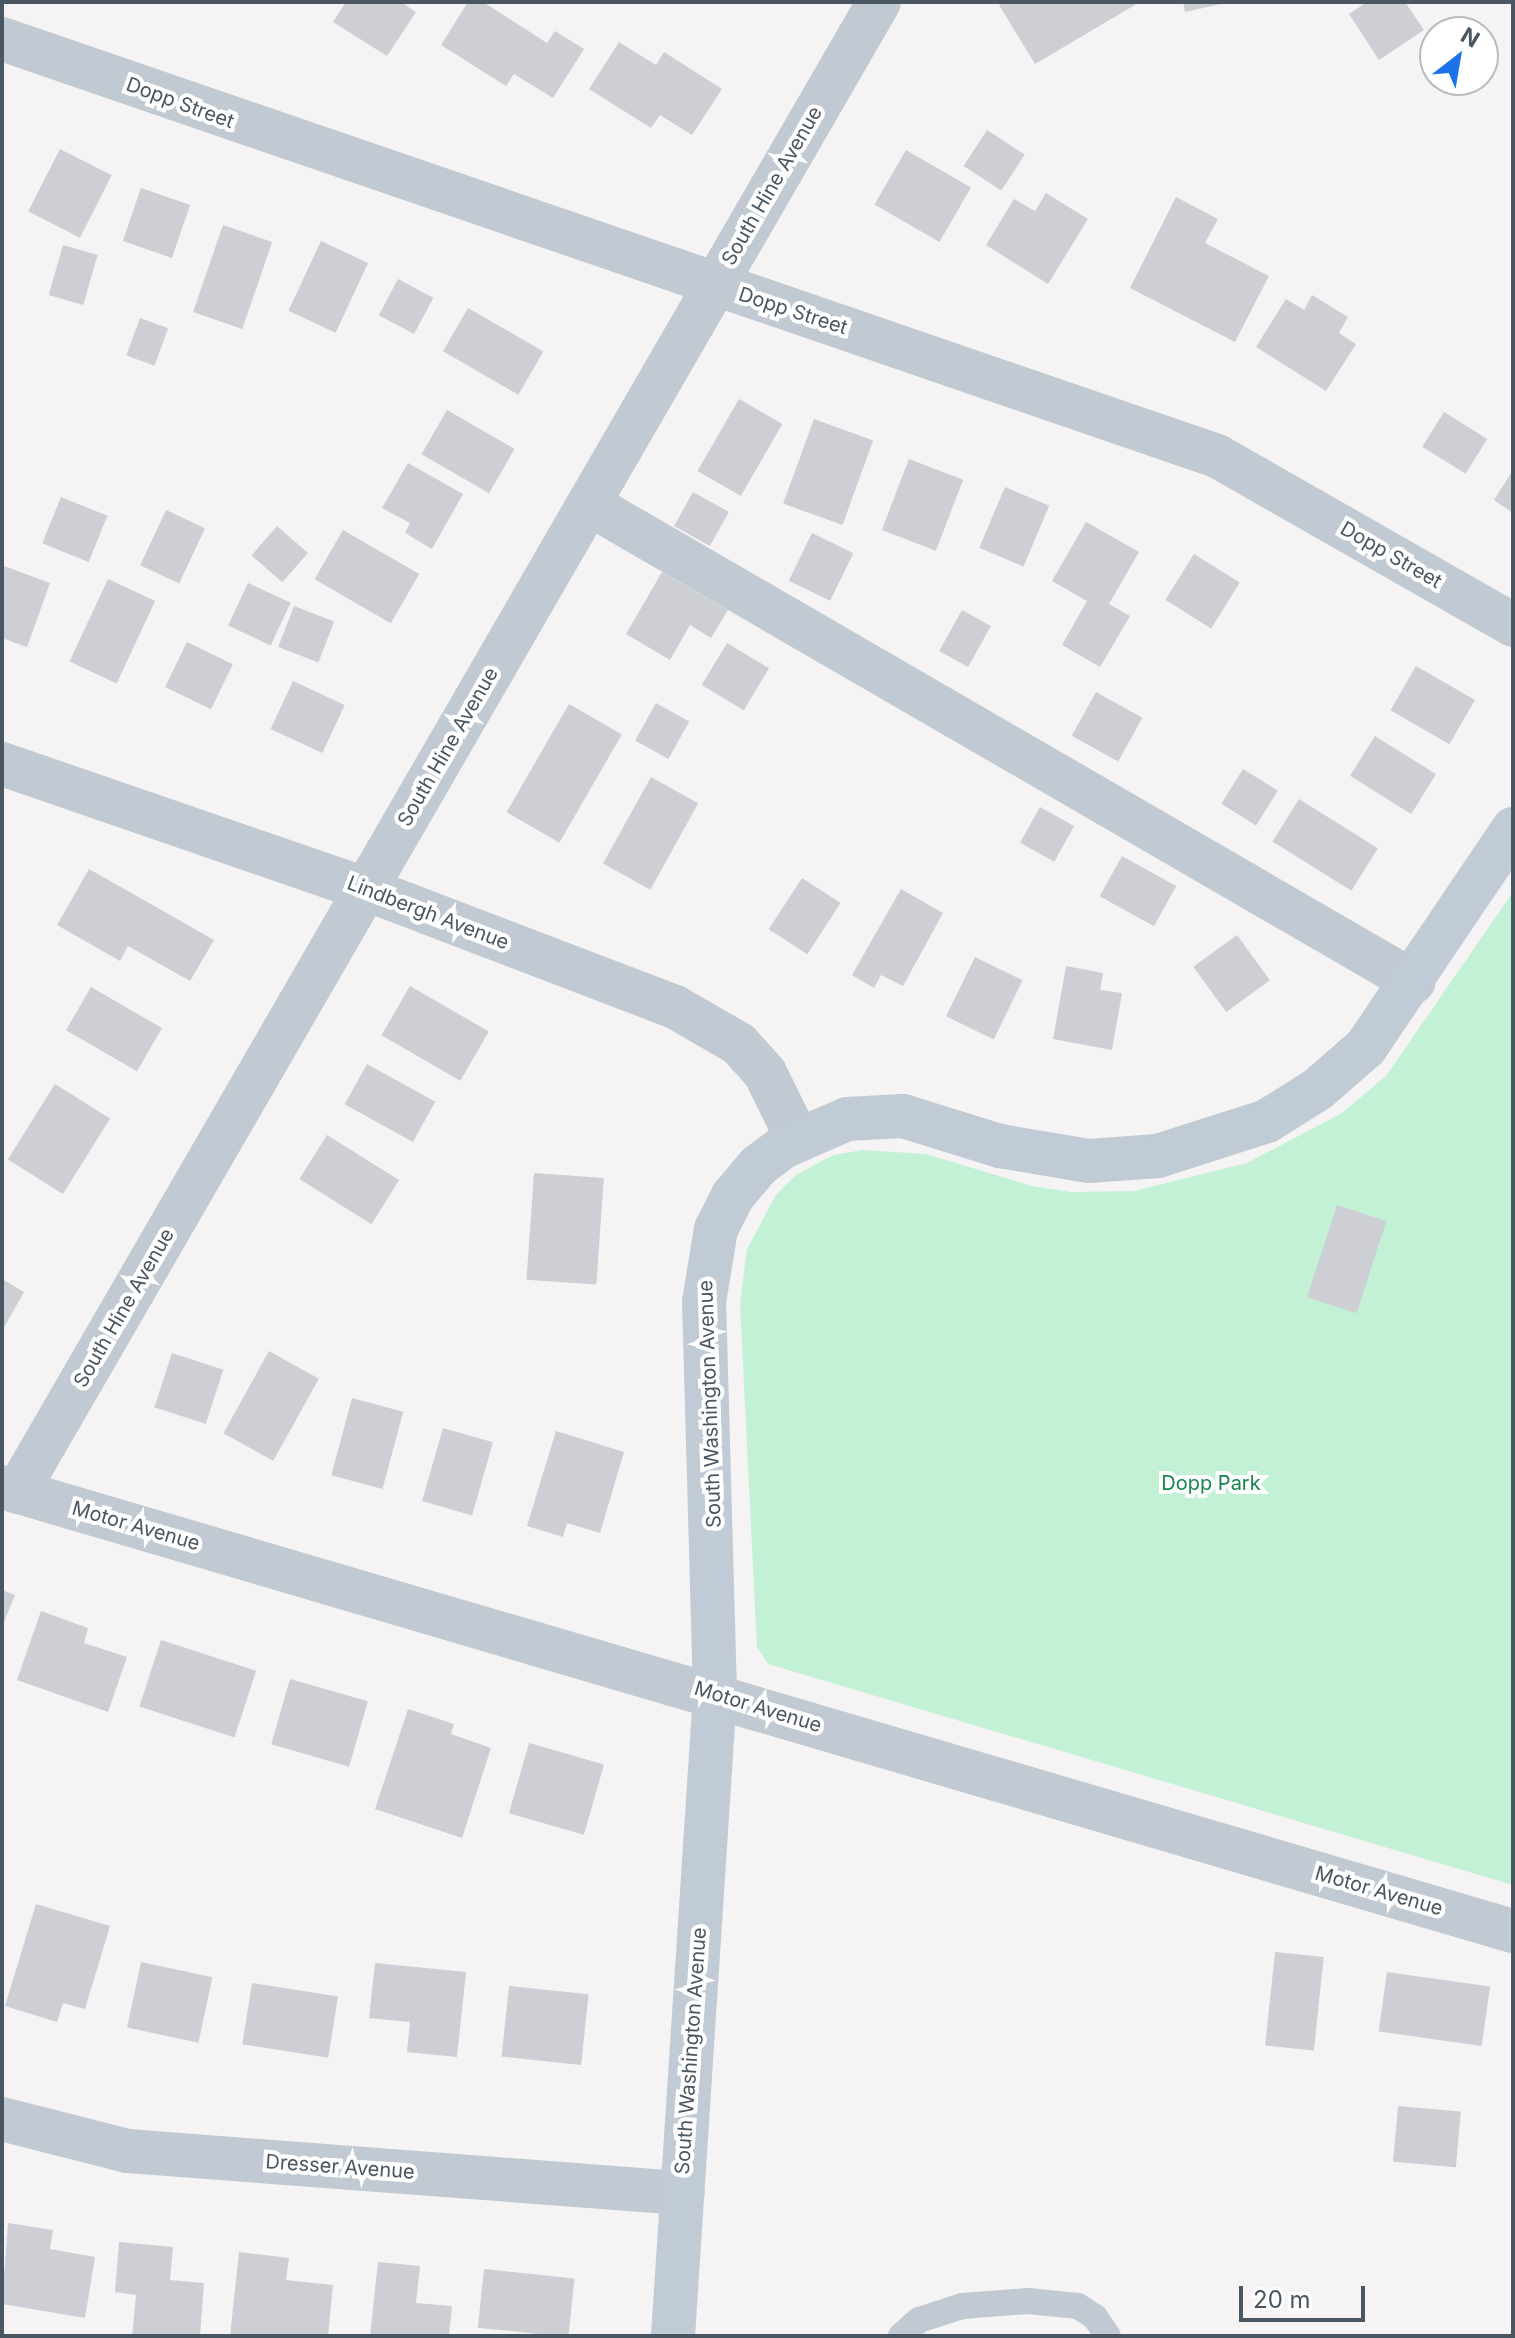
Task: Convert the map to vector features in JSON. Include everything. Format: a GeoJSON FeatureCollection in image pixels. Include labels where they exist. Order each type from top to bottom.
{"type":"FeatureCollection","features":[{"type":"Feature","properties":{"kind":"street","name":"South Hine Avenue"},"geometry":{"type":"LineString","coordinates":[[10,1489],[366,889],[879,2]]}},
{"type":"Feature","properties":{"kind":"street","name":"Dopp Street"},"geometry":{"type":"LineString","coordinates":[[2,39],[713,287],[753,294],[1217,456],[1513,625]]}},
{"type":"Feature","properties":{"kind":"street"},"geometry":{"type":"LineString","coordinates":[[589,504],[1414,982]]}},
{"type":"Feature","properties":{"kind":"street","name":"Lindbergh Avenue"},"geometry":{"type":"LineString","coordinates":[[2,764],[366,889],[675,1007],[739,1044],[765,1073],[798,1140]]}},
{"type":"Feature","properties":{"kind":"street","name":"South Washington Avenue"},"geometry":{"type":"LineString","coordinates":[[673,2336],[715,1693],[706,1267],[716,1229],[732,1197],[758,1166],[798,1140],[847,1119],[903,1116],[1000,1146],[1074,1159],[1124,1160],[1199,1146],[1267,1121],[1318,1089],[1366,1047],[1414,982],[1513,829]]}},
{"type":"Feature","properties":{"kind":"street","name":"Motor Avenue"},"geometry":{"type":"LineString","coordinates":[[10,1489],[715,1693],[1513,1931]]}},
{"type":"Feature","properties":{"kind":"street","name":"Dresser Avenue"},"geometry":{"type":"LineString","coordinates":[[2,2119],[128,2151],[682,2193]]}},
{"type":"Feature","properties":{"kind":"lane"},"geometry":{"type":"LineString","coordinates":[[901,2336],[919,2320],[962,2306],[1028,2301],[1078,2306],[1095,2317],[1108,2336]]}},
{"type":"Feature","properties":{"kind":"green space","name":"Dopp Park"},"geometry":{"type":"Polygon","coordinates":[[[1513,892],[1513,1885],[768,1664],[757,1647],[740,1303],[747,1249],[776,1195],[796,1175],[833,1155],[863,1150],[926,1154],[1032,1186],[1071,1192],[1134,1191],[1247,1163],[1342,1113],[1386,1076],[1513,892]]]}},
{"type":"Feature","properties":{"kind":"building"},"geometry":{"type":"Polygon","coordinates":[[[346,2],[401,2],[416,12],[387,56],[333,22],[346,2]]]}},
{"type":"Feature","properties":{"kind":"building"},"geometry":{"type":"Polygon","coordinates":[[[468,2],[483,2],[547,43],[555,31],[584,49],[553,98],[514,74],[506,86],[441,45],[468,2]]]}},
{"type":"Feature","properties":{"kind":"building"},"geometry":{"type":"Polygon","coordinates":[[[1005,2],[1140,2],[1035,64],[999,5],[1005,2]]]}},
{"type":"Feature","properties":{"kind":"building"},"geometry":{"type":"Polygon","coordinates":[[[1183,2],[1225,2],[1225,3],[1185,12],[1183,2]]]}},
{"type":"Feature","properties":{"kind":"building"},"geometry":{"type":"Polygon","coordinates":[[[1367,2],[1405,2],[1419,23],[1419,33],[1379,60],[1349,14],[1367,2]]]}},
{"type":"Feature","properties":{"kind":"building"},"geometry":{"type":"Polygon","coordinates":[[[619,42],[656,65],[664,52],[722,89],[692,135],[660,115],[651,128],[589,89],[619,42]]]}},
{"type":"Feature","properties":{"kind":"building"},"geometry":{"type":"Polygon","coordinates":[[[987,130],[1025,155],[1001,191],[964,166],[987,130]]]}},
{"type":"Feature","properties":{"kind":"building"},"geometry":{"type":"Polygon","coordinates":[[[60,149],[112,175],[80,238],[28,211],[60,149]]]}},
{"type":"Feature","properties":{"kind":"building"},"geometry":{"type":"Polygon","coordinates":[[[906,150],[971,187],[939,242],[874,205],[906,150]]]}},
{"type":"Feature","properties":{"kind":"building"},"geometry":{"type":"Polygon","coordinates":[[[141,188],[190,205],[172,258],[123,241],[141,188]]]}},
{"type":"Feature","properties":{"kind":"building"},"geometry":{"type":"Polygon","coordinates":[[[1046,193],[1088,219],[1048,284],[986,245],[1014,199],[1035,211],[1046,193]]]}},
{"type":"Feature","properties":{"kind":"building"},"geometry":{"type":"Polygon","coordinates":[[[1176,197],[1218,219],[1205,243],[1269,276],[1235,342],[1130,288],[1176,197]]]}},
{"type":"Feature","properties":{"kind":"building"},"geometry":{"type":"Polygon","coordinates":[[[223,225],[272,242],[242,329],[193,312],[223,225]]]}},
{"type":"Feature","properties":{"kind":"building"},"geometry":{"type":"Polygon","coordinates":[[[321,241],[368,263],[336,333],[288,311],[321,241]]]}},
{"type":"Feature","properties":{"kind":"building"},"geometry":{"type":"Polygon","coordinates":[[[63,245],[98,255],[83,305],[49,295],[63,245]]]}},
{"type":"Feature","properties":{"kind":"building"},"geometry":{"type":"Polygon","coordinates":[[[398,279],[433,298],[414,334],[379,315],[398,279]]]}},
{"type":"Feature","properties":{"kind":"building"},"geometry":{"type":"Polygon","coordinates":[[[1312,295],[1348,317],[1339,333],[1356,344],[1326,391],[1256,347],[1286,299],[1304,310],[1312,295]]]}},
{"type":"Feature","properties":{"kind":"building"},"geometry":{"type":"Polygon","coordinates":[[[468,308],[543,352],[518,395],[443,351],[468,308]]]}},
{"type":"Feature","properties":{"kind":"building"},"geometry":{"type":"Polygon","coordinates":[[[140,318],[168,328],[155,366],[126,356],[140,318]]]}},
{"type":"Feature","properties":{"kind":"building"},"geometry":{"type":"Polygon","coordinates":[[[739,399],[782,424],[741,496],[698,471],[739,399]]]}},
{"type":"Feature","properties":{"kind":"building"},"geometry":{"type":"Polygon","coordinates":[[[447,410],[515,449],[489,493],[422,454],[447,410]]]}},
{"type":"Feature","properties":{"kind":"building"},"geometry":{"type":"Polygon","coordinates":[[[1444,412],[1487,439],[1466,474],[1422,447],[1444,412]]]}},
{"type":"Feature","properties":{"kind":"building"},"geometry":{"type":"Polygon","coordinates":[[[814,419],[873,441],[842,525],[783,504],[814,419]]]}},
{"type":"Feature","properties":{"kind":"building"},"geometry":{"type":"Polygon","coordinates":[[[909,459],[963,480],[936,551],[882,530],[909,459]]]}},
{"type":"Feature","properties":{"kind":"building"},"geometry":{"type":"Polygon","coordinates":[[[408,463],[463,494],[432,549],[405,533],[410,523],[382,508],[408,463]]]}},
{"type":"Feature","properties":{"kind":"building"},"geometry":{"type":"Polygon","coordinates":[[[1513,470],[1513,513],[1494,500],[1513,470]]]}},
{"type":"Feature","properties":{"kind":"building"},"geometry":{"type":"Polygon","coordinates":[[[1005,487],[1049,506],[1023,567],[979,548],[1005,487]]]}},
{"type":"Feature","properties":{"kind":"building"},"geometry":{"type":"Polygon","coordinates":[[[693,492],[729,512],[710,546],[674,526],[693,492]]]}},
{"type":"Feature","properties":{"kind":"building"},"geometry":{"type":"Polygon","coordinates":[[[61,497],[107,516],[89,562],[42,543],[61,497]]]}},
{"type":"Feature","properties":{"kind":"building"},"geometry":{"type":"Polygon","coordinates":[[[166,510],[205,528],[179,583],[140,565],[166,510]]]}},
{"type":"Feature","properties":{"kind":"building"},"geometry":{"type":"Polygon","coordinates":[[[1086,522],[1139,552],[1109,604],[1130,616],[1100,667],[1062,645],[1087,601],[1052,581],[1086,522]]]}},
{"type":"Feature","properties":{"kind":"building"},"geometry":{"type":"Polygon","coordinates":[[[277,526],[308,553],[282,582],[251,555],[277,526]]]}},
{"type":"Feature","properties":{"kind":"building"},"geometry":{"type":"Polygon","coordinates":[[[343,530],[419,574],[391,623],[314,579],[343,530]]]}},
{"type":"Feature","properties":{"kind":"building"},"geometry":{"type":"Polygon","coordinates":[[[812,533],[853,553],[830,601],[789,581],[812,533]]]}},
{"type":"Feature","properties":{"kind":"building"},"geometry":{"type":"Polygon","coordinates":[[[1194,554],[1240,583],[1211,628],[1165,600],[1194,554]]]}},
{"type":"Feature","properties":{"kind":"building"},"geometry":{"type":"Polygon","coordinates":[[[4,566],[50,583],[27,647],[2,638],[4,566]]]}},
{"type":"Feature","properties":{"kind":"building"},"geometry":{"type":"Polygon","coordinates":[[[662,572],[728,610],[711,638],[690,625],[670,660],[626,634],[662,572]]]}},
{"type":"Feature","properties":{"kind":"building"},"geometry":{"type":"Polygon","coordinates":[[[108,579],[155,601],[117,683],[70,661],[108,579]]]}},
{"type":"Feature","properties":{"kind":"building"},"geometry":{"type":"Polygon","coordinates":[[[248,583],[291,603],[271,645],[228,626],[248,583]]]}},
{"type":"Feature","properties":{"kind":"building"},"geometry":{"type":"Polygon","coordinates":[[[294,606],[334,621],[318,662],[278,647],[294,606]]]}},
{"type":"Feature","properties":{"kind":"building"},"geometry":{"type":"Polygon","coordinates":[[[962,610],[991,626],[968,667],[939,651],[962,610]]]}},
{"type":"Feature","properties":{"kind":"building"},"geometry":{"type":"Polygon","coordinates":[[[187,642],[233,664],[211,709],[165,687],[187,642]]]}},
{"type":"Feature","properties":{"kind":"building"},"geometry":{"type":"Polygon","coordinates":[[[727,643],[769,668],[744,710],[702,685],[727,643]]]}},
{"type":"Feature","properties":{"kind":"building"},"geometry":{"type":"Polygon","coordinates":[[[1416,666],[1475,700],[1449,744],[1390,710],[1416,666]]]}},
{"type":"Feature","properties":{"kind":"building"},"geometry":{"type":"Polygon","coordinates":[[[293,681],[345,705],[322,753],[271,729],[293,681]]]}},
{"type":"Feature","properties":{"kind":"building"},"geometry":{"type":"Polygon","coordinates":[[[1096,692],[1142,718],[1118,761],[1072,736],[1096,692]]]}},
{"type":"Feature","properties":{"kind":"building"},"geometry":{"type":"Polygon","coordinates":[[[656,703],[689,721],[668,759],[635,741],[656,703]]]}},
{"type":"Feature","properties":{"kind":"building"},"geometry":{"type":"Polygon","coordinates":[[[569,704],[622,734],[559,843],[506,812],[569,704]]]}},
{"type":"Feature","properties":{"kind":"building"},"geometry":{"type":"Polygon","coordinates":[[[1375,736],[1436,774],[1411,814],[1350,776],[1375,736]]]}},
{"type":"Feature","properties":{"kind":"building"},"geometry":{"type":"Polygon","coordinates":[[[1243,769],[1278,791],[1256,825],[1221,804],[1243,769]]]}},
{"type":"Feature","properties":{"kind":"building"},"geometry":{"type":"Polygon","coordinates":[[[651,777],[698,803],[650,890],[603,864],[651,777]]]}},
{"type":"Feature","properties":{"kind":"building"},"geometry":{"type":"Polygon","coordinates":[[[1299,799],[1378,848],[1351,891],[1273,841],[1299,799]]]}},
{"type":"Feature","properties":{"kind":"building"},"geometry":{"type":"Polygon","coordinates":[[[1040,807],[1074,826],[1054,862],[1020,843],[1040,807]]]}},
{"type":"Feature","properties":{"kind":"building"},"geometry":{"type":"Polygon","coordinates":[[[1122,856],[1176,886],[1154,926],[1100,896],[1122,856]]]}},
{"type":"Feature","properties":{"kind":"building"},"geometry":{"type":"Polygon","coordinates":[[[89,869],[214,940],[190,981],[128,946],[120,961],[57,925],[89,869]]]}},
{"type":"Feature","properties":{"kind":"building"},"geometry":{"type":"Polygon","coordinates":[[[802,878],[841,903],[807,954],[769,929],[802,878]]]}},
{"type":"Feature","properties":{"kind":"building"},"geometry":{"type":"Polygon","coordinates":[[[901,889],[943,913],[903,986],[881,975],[874,988],[852,975],[901,889]]]}},
{"type":"Feature","properties":{"kind":"building"},"geometry":{"type":"Polygon","coordinates":[[[1237,935],[1270,980],[1226,1012],[1193,967],[1237,935]]]}},
{"type":"Feature","properties":{"kind":"building"},"geometry":{"type":"Polygon","coordinates":[[[975,957],[1023,980],[994,1040],[946,1016],[975,957]]]}},
{"type":"Feature","properties":{"kind":"building"},"geometry":{"type":"Polygon","coordinates":[[[1066,966],[1103,973],[1100,990],[1122,993],[1112,1050],[1053,1039],[1066,966]]]}},
{"type":"Feature","properties":{"kind":"building"},"geometry":{"type":"Polygon","coordinates":[[[410,986],[489,1032],[460,1081],[382,1035],[410,986]]]}},
{"type":"Feature","properties":{"kind":"building"},"geometry":{"type":"Polygon","coordinates":[[[91,987],[162,1028],[137,1071],[66,1030],[91,987]]]}},
{"type":"Feature","properties":{"kind":"building"},"geometry":{"type":"Polygon","coordinates":[[[367,1064],[435,1102],[413,1142],[345,1104],[367,1064]]]}},
{"type":"Feature","properties":{"kind":"building"},"geometry":{"type":"Polygon","coordinates":[[[55,1084],[110,1118],[63,1194],[8,1159],[55,1084]]]}},
{"type":"Feature","properties":{"kind":"building"},"geometry":{"type":"Polygon","coordinates":[[[327,1135],[399,1180],[372,1224],[299,1179],[327,1135]]]}},
{"type":"Feature","properties":{"kind":"building"},"geometry":{"type":"Polygon","coordinates":[[[534,1173],[604,1178],[596,1285],[527,1280],[534,1173]]]}},
{"type":"Feature","properties":{"kind":"building"},"geometry":{"type":"Polygon","coordinates":[[[1337,1205],[1386,1221],[1356,1313],[1307,1297],[1337,1205]]]}},
{"type":"Feature","properties":{"kind":"building"},"geometry":{"type":"Polygon","coordinates":[[[2,1279],[24,1292],[2,1331],[2,1279]]]}},
{"type":"Feature","properties":{"kind":"building"},"geometry":{"type":"Polygon","coordinates":[[[269,1351],[319,1379],[273,1461],[223,1433],[269,1351]]]}},
{"type":"Feature","properties":{"kind":"building"},"geometry":{"type":"Polygon","coordinates":[[[172,1353],[223,1370],[206,1424],[154,1407],[172,1353]]]}},
{"type":"Feature","properties":{"kind":"building"},"geometry":{"type":"Polygon","coordinates":[[[352,1398],[403,1412],[382,1489],[331,1475],[352,1398]]]}},
{"type":"Feature","properties":{"kind":"building"},"geometry":{"type":"Polygon","coordinates":[[[443,1428],[493,1442],[472,1515],[422,1501],[443,1428]]]}},
{"type":"Feature","properties":{"kind":"building"},"geometry":{"type":"Polygon","coordinates":[[[556,1431],[624,1452],[600,1533],[567,1523],[563,1537],[527,1526],[556,1431]]]}},
{"type":"Feature","properties":{"kind":"building"},"geometry":{"type":"Polygon","coordinates":[[[2,1590],[15,1595],[2,1627],[2,1590]]]}},
{"type":"Feature","properties":{"kind":"building"},"geometry":{"type":"Polygon","coordinates":[[[41,1611],[88,1628],[84,1643],[127,1657],[108,1712],[17,1680],[41,1611]]]}},
{"type":"Feature","properties":{"kind":"building"},"geometry":{"type":"Polygon","coordinates":[[[161,1640],[256,1671],[234,1737],[139,1707],[161,1640]]]}},
{"type":"Feature","properties":{"kind":"building"},"geometry":{"type":"Polygon","coordinates":[[[290,1679],[368,1701],[349,1767],[271,1744],[290,1679]]]}},
{"type":"Feature","properties":{"kind":"building"},"geometry":{"type":"Polygon","coordinates":[[[408,1709],[454,1724],[451,1734],[491,1748],[462,1838],[375,1809],[408,1709]]]}},
{"type":"Feature","properties":{"kind":"building"},"geometry":{"type":"Polygon","coordinates":[[[529,1743],[604,1764],[584,1835],[509,1813],[529,1743]]]}},
{"type":"Feature","properties":{"kind":"building"},"geometry":{"type":"Polygon","coordinates":[[[36,1904],[110,1926],[85,2009],[63,2003],[57,2022],[5,2006],[36,1904]]]}},
{"type":"Feature","properties":{"kind":"building"},"geometry":{"type":"Polygon","coordinates":[[[1275,1952],[1324,1957],[1314,2051],[1265,2045],[1275,1952]]]}},
{"type":"Feature","properties":{"kind":"building"},"geometry":{"type":"Polygon","coordinates":[[[141,1962],[212,1977],[198,2043],[127,2028],[141,1962]]]}},
{"type":"Feature","properties":{"kind":"building"},"geometry":{"type":"Polygon","coordinates":[[[375,1963],[466,1972],[457,2057],[407,2052],[410,2022],[369,2018],[375,1963]]]}},
{"type":"Feature","properties":{"kind":"building"},"geometry":{"type":"Polygon","coordinates":[[[1387,1972],[1490,1986],[1482,2046],[1379,2031],[1387,1972]]]}},
{"type":"Feature","properties":{"kind":"building"},"geometry":{"type":"Polygon","coordinates":[[[252,1983],[338,1997],[328,2058],[242,2044],[252,1983]]]}},
{"type":"Feature","properties":{"kind":"building"},"geometry":{"type":"Polygon","coordinates":[[[509,1986],[589,1994],[581,2065],[502,2057],[509,1986]]]}},
{"type":"Feature","properties":{"kind":"building"},"geometry":{"type":"Polygon","coordinates":[[[1398,2106],[1461,2111],[1456,2167],[1393,2162],[1398,2106]]]}},
{"type":"Feature","properties":{"kind":"building"},"geometry":{"type":"Polygon","coordinates":[[[8,2223],[53,2230],[50,2249],[95,2257],[85,2318],[2,2304],[8,2223]]]}},
{"type":"Feature","properties":{"kind":"building"},"geometry":{"type":"Polygon","coordinates":[[[119,2242],[173,2247],[170,2280],[204,2283],[200,2336],[132,2336],[136,2295],[115,2292],[119,2242]]]}},
{"type":"Feature","properties":{"kind":"building"},"geometry":{"type":"Polygon","coordinates":[[[239,2252],[289,2258],[286,2280],[333,2285],[328,2336],[230,2336],[239,2252]]]}},
{"type":"Feature","properties":{"kind":"building"},"geometry":{"type":"Polygon","coordinates":[[[378,2262],[420,2266],[416,2303],[452,2306],[449,2336],[370,2336],[378,2262]]]}},
{"type":"Feature","properties":{"kind":"building"},"geometry":{"type":"Polygon","coordinates":[[[484,2269],[575,2279],[568,2336],[478,2328],[484,2269]]]}}]}
